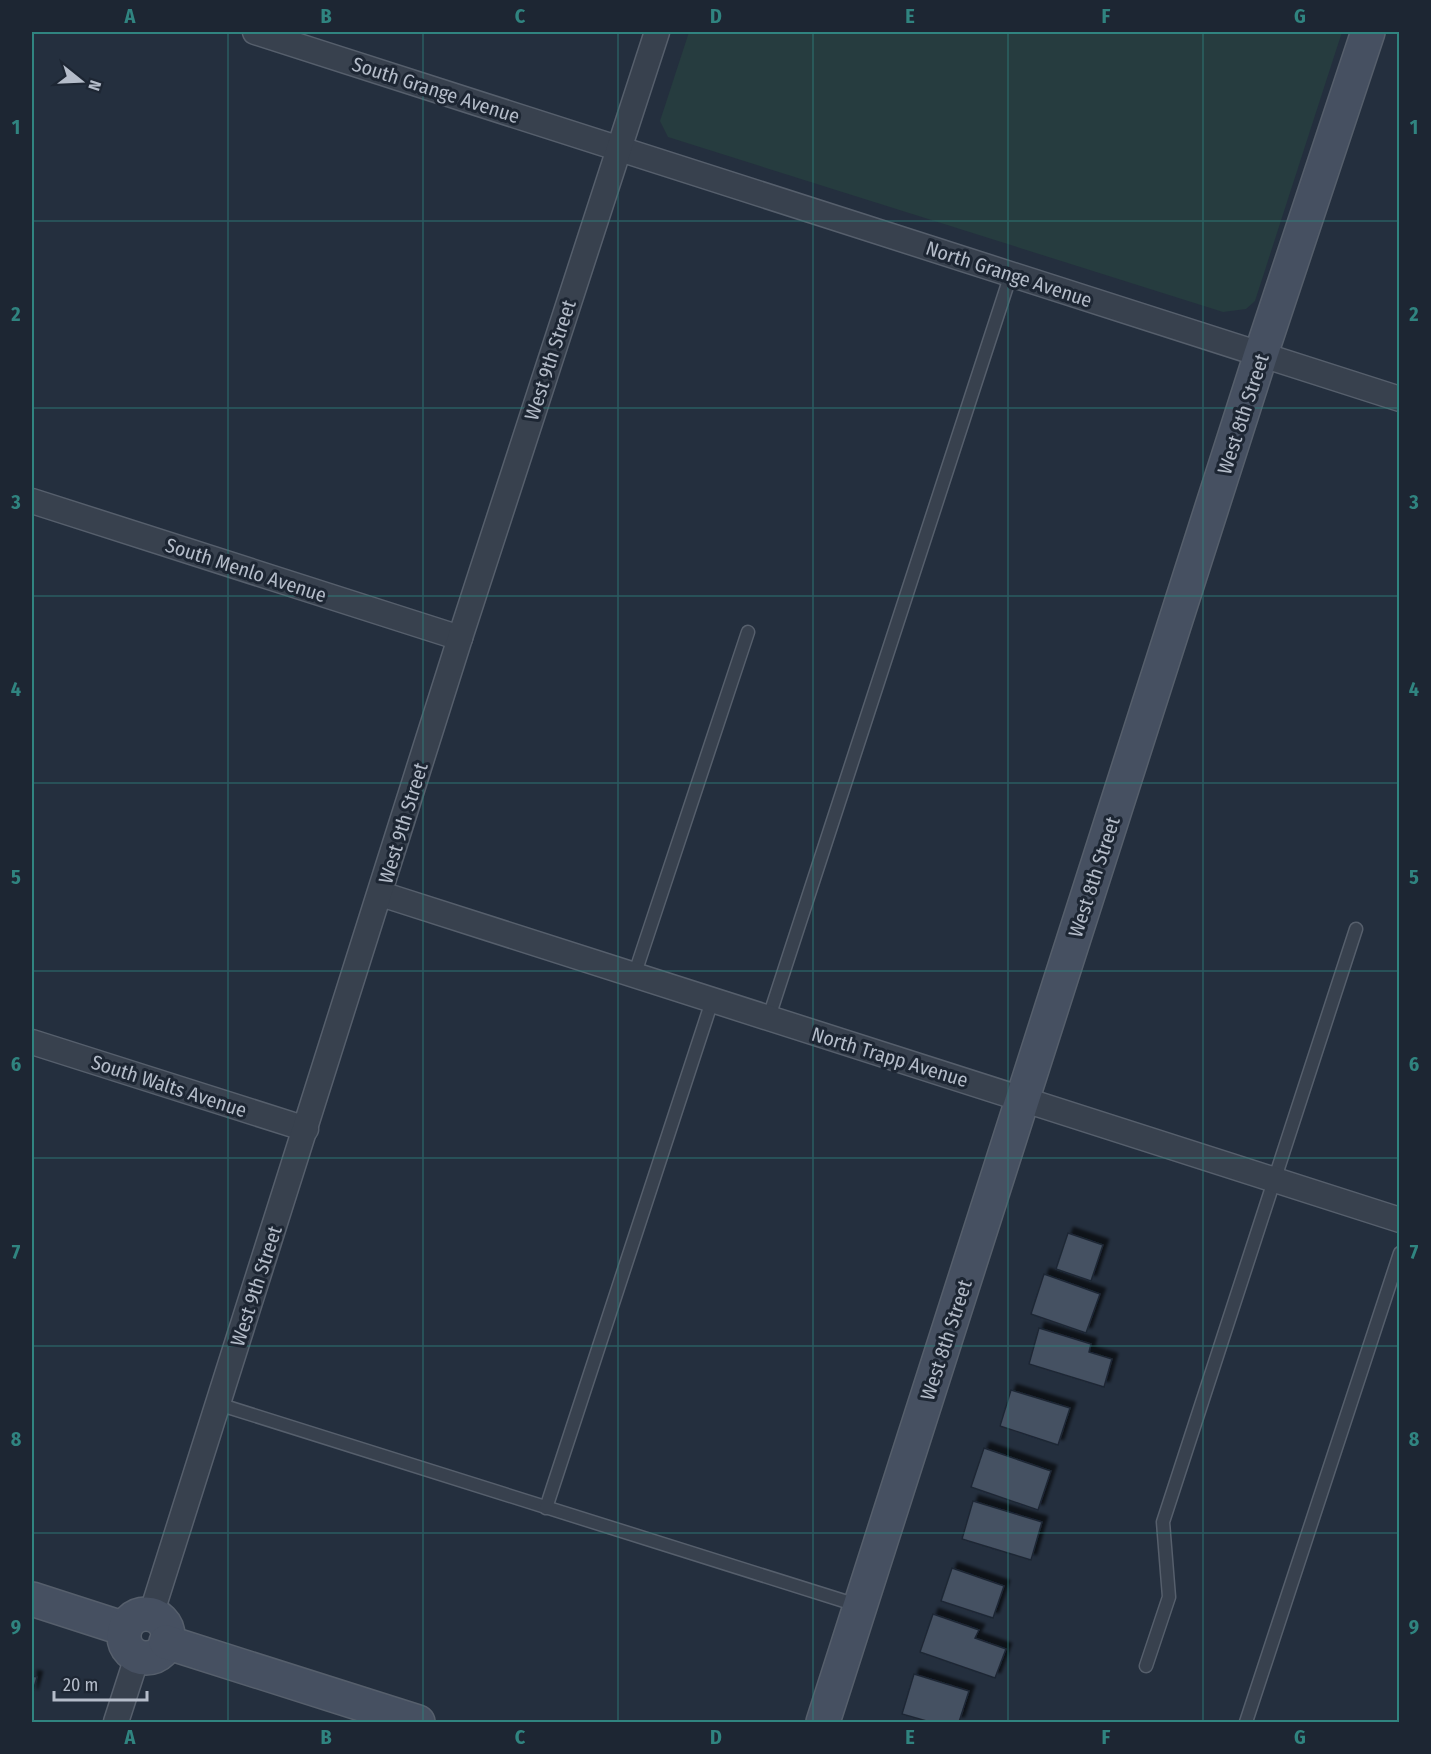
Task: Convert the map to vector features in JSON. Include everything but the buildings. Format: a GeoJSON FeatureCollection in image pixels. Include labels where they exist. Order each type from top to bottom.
{"type":"FeatureCollection","features":[{"type":"Feature","properties":{"kind":"street","name":"South Grange Avenue"},"geometry":{"type":"LineString","coordinates":[[255,32],[618,150]]}},
{"type":"Feature","properties":{"kind":"street","name":"West 9th Street"},"geometry":{"type":"LineString","coordinates":[[116,1722],[381,894],[460,638],[657,32]]}},
{"type":"Feature","properties":{"kind":"street","name":"West 8th Street"},"geometry":{"type":"LineString","coordinates":[[824,1722],[1262,354],[1368,32]]}},
{"type":"Feature","properties":{"kind":"street","name":"North Grange Avenue"},"geometry":{"type":"LineString","coordinates":[[618,150],[1400,399]]}},
{"type":"Feature","properties":{"kind":"street","name":"South Menlo Avenue"},"geometry":{"type":"LineString","coordinates":[[32,501],[460,638]]}},
{"type":"Feature","properties":{"kind":"street","name":"North Trapp Avenue"},"geometry":{"type":"LineString","coordinates":[[381,894],[768,1020],[1024,1098],[1400,1220]]}},
{"type":"Feature","properties":{"kind":"street","name":"South Walts Avenue"},"geometry":{"type":"LineString","coordinates":[[32,1042],[306,1129]]}},
{"type":"Feature","properties":{"kind":"street"},"geometry":{"type":"LineString","coordinates":[[32,1599],[418,1722]]}},
{"type":"Feature","properties":{"kind":"lane"},"geometry":{"type":"LineString","coordinates":[[768,1020],[1011,274]]}},
{"type":"Feature","properties":{"kind":"lane"},"geometry":{"type":"LineString","coordinates":[[634,976],[748,632]]}},
{"type":"Feature","properties":{"kind":"lane"},"geometry":{"type":"LineString","coordinates":[[1146,1666],[1168,1597],[1163,1522],[1356,929]]}},
{"type":"Feature","properties":{"kind":"lane"},"geometry":{"type":"LineString","coordinates":[[546,1508],[712,1001]]}},
{"type":"Feature","properties":{"kind":"lane"},"geometry":{"type":"LineString","coordinates":[[1246,1722],[1400,1253]]}},
{"type":"Feature","properties":{"kind":"lane"},"geometry":{"type":"LineString","coordinates":[[218,1404],[861,1607]]}},
{"type":"Feature","properties":{"kind":"green space"},"geometry":{"type":"Polygon","coordinates":[[[689,32],[1342,32],[1255,301],[1246,309],[1223,312],[668,137],[660,121],[689,32]]]}}]}
